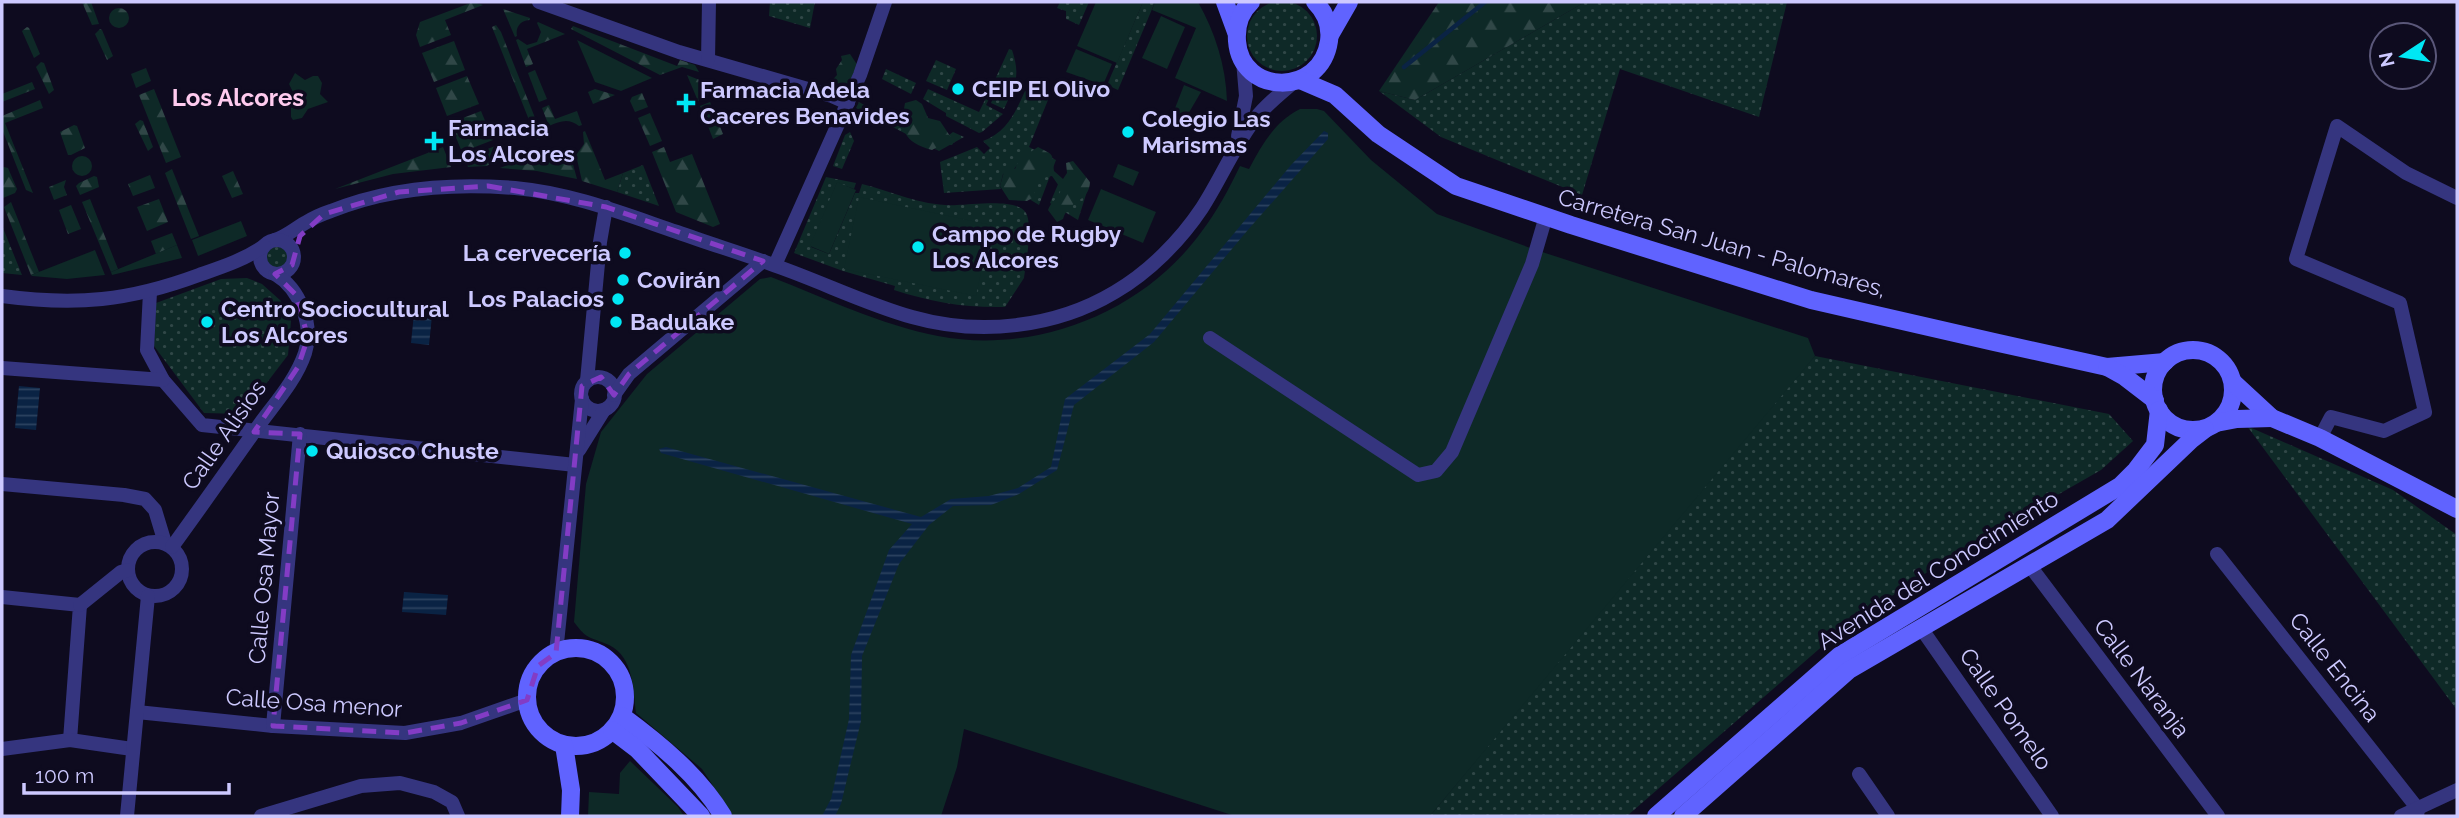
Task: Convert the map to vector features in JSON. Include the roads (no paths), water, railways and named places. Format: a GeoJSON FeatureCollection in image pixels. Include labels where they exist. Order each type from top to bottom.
{"type":"FeatureCollection","features":[{"type":"Feature","properties":{"kind":"street"},"geometry":{"type":"LineString","coordinates":[[538,2],[703,59],[848,103]]}},
{"type":"Feature","properties":{"kind":"street"},"geometry":{"type":"LineString","coordinates":[[700,2],[703,59]]}},
{"type":"Feature","properties":{"kind":"street"},"geometry":{"type":"LineString","coordinates":[[703,59],[709,2]]}},
{"type":"Feature","properties":{"kind":"street"},"geometry":{"type":"LineString","coordinates":[[577,458],[604,410],[609,407],[629,374],[769,263],[848,103],[867,60],[886,2]]}},
{"type":"Feature","properties":{"kind":"street"},"geometry":{"type":"LineString","coordinates":[[1225,2],[1236,32],[1237,47],[1252,72],[1265,80],[1279,83],[1297,81],[1335,95],[1349,108]]}},
{"type":"Feature","properties":{"kind":"street"},"geometry":{"type":"LineString","coordinates":[[1236,32],[1239,19],[1251,2]]}},
{"type":"Feature","properties":{"kind":"street"},"geometry":{"type":"LineString","coordinates":[[1314,2],[1324,13],[1329,42],[1327,64],[1331,78],[1349,108]]}},
{"type":"Feature","properties":{"kind":"street"},"geometry":{"type":"LineString","coordinates":[[2,296],[96,301],[150,292],[251,255],[269,243],[287,236],[306,222],[349,204],[398,192],[488,186],[544,192],[606,208],[769,263],[892,311],[934,322],[958,326],[1003,326],[1048,320],[1093,304],[1123,287],[1150,266],[1188,227],[1259,114],[1297,81],[1312,73],[1322,62],[1349,2]]}},
{"type":"Feature","properties":{"kind":"street"},"geometry":{"type":"LineString","coordinates":[[1232,154],[1245,110],[1243,61]]}},
{"type":"Feature","properties":{"kind":"street","name":"Carretera San Juan - Palomares,"},"geometry":{"type":"LineString","coordinates":[[1349,108],[1378,135],[1456,186],[1811,300],[2107,367],[2125,377],[2157,405]]}},
{"type":"Feature","properties":{"kind":"street"},"geometry":{"type":"LineString","coordinates":[[2319,438],[2331,417],[2384,431],[2425,412],[2400,303],[2296,259],[2337,126],[2406,173],[2457,198]]}},
{"type":"Feature","properties":{"kind":"street"},"geometry":{"type":"LineString","coordinates":[[587,381],[600,242],[606,208]]}},
{"type":"Feature","properties":{"kind":"street"},"geometry":{"type":"LineString","coordinates":[[221,267],[244,265],[271,272],[289,269],[300,236],[324,214]]}},
{"type":"Feature","properties":{"kind":"street"},"geometry":{"type":"LineString","coordinates":[[1210,338],[1418,475],[1436,471],[1452,452],[1532,264],[1546,216]]}},
{"type":"Feature","properties":{"kind":"street"},"geometry":{"type":"LineString","coordinates":[[269,243],[288,244],[294,256]]}},
{"type":"Feature","properties":{"kind":"street"},"geometry":{"type":"LineString","coordinates":[[269,243],[261,262],[271,272]]}},
{"type":"Feature","properties":{"kind":"street","name":"Calle Alisios"},"geometry":{"type":"LineString","coordinates":[[168,545],[254,432],[298,368],[306,351],[307,323],[295,294],[284,279],[271,272]]}},
{"type":"Feature","properties":{"kind":"street"},"geometry":{"type":"LineString","coordinates":[[150,292],[147,350],[163,380],[202,425],[254,432],[577,458]]}},
{"type":"Feature","properties":{"kind":"street"},"geometry":{"type":"LineString","coordinates":[[2272,418],[2237,419],[2192,430],[2179,428],[2167,421],[2157,405],[2154,386],[2157,373],[2175,354],[2187,350],[2211,354],[2221,361],[2233,382],[2272,418],[2319,438],[2457,509]]}},
{"type":"Feature","properties":{"kind":"street","name":"Carretera San Juan - Palomares,"},"geometry":{"type":"LineString","coordinates":[[2107,367],[2165,362]]}},
{"type":"Feature","properties":{"kind":"street"},"geometry":{"type":"LineString","coordinates":[[2,368],[163,380]]}},
{"type":"Feature","properties":{"kind":"street"},"geometry":{"type":"LineString","coordinates":[[556,653],[582,386],[594,377],[601,377],[613,387],[614,395]]}},
{"type":"Feature","properties":{"kind":"street"},"geometry":{"type":"LineString","coordinates":[[2211,426],[2227,412],[2233,398],[2233,382]]}},
{"type":"Feature","properties":{"kind":"street"},"geometry":{"type":"LineString","coordinates":[[582,400],[590,410],[604,410]]}},
{"type":"Feature","properties":{"kind":"street","name":"Avenida del Conocimiento"},"geometry":{"type":"LineString","coordinates":[[1656,816],[1839,656],[2120,486],[2155,445],[2157,405]]}},
{"type":"Feature","properties":{"kind":"street","name":"Avenida del Conocimiento"},"geometry":{"type":"LineString","coordinates":[[1683,816],[1849,670],[2107,520],[2192,439],[2211,426]]}},
{"type":"Feature","properties":{"kind":"street","name":"Calle Osa Mayor"},"geometry":{"type":"LineString","coordinates":[[273,726],[300,434]]}},
{"type":"Feature","properties":{"kind":"street"},"geometry":{"type":"LineString","coordinates":[[2,485],[145,499],[155,510],[168,545],[182,561],[182,578],[178,585],[165,595],[148,596],[134,586],[128,570],[129,561],[139,547],[156,541],[168,545]]}},
{"type":"Feature","properties":{"kind":"street","name":"Calle Encina"},"geometry":{"type":"LineString","coordinates":[[2217,554],[2417,813]]}},
{"type":"Feature","properties":{"kind":"street","name":"Calle Naranja"},"geometry":{"type":"LineString","coordinates":[[2030,566],[2218,816]]}},
{"type":"Feature","properties":{"kind":"street"},"geometry":{"type":"LineString","coordinates":[[2,597],[80,605],[121,572],[128,570]]}},
{"type":"Feature","properties":{"kind":"street"},"geometry":{"type":"LineString","coordinates":[[127,816],[148,596]]}},
{"type":"Feature","properties":{"kind":"street"},"geometry":{"type":"LineString","coordinates":[[70,740],[80,605]]}},
{"type":"Feature","properties":{"kind":"street","name":"Calle Pomelo"},"geometry":{"type":"LineString","coordinates":[[1921,628],[2052,816]]}},
{"type":"Feature","properties":{"kind":"street"},"geometry":{"type":"LineString","coordinates":[[583,648],[600,654],[614,665],[622,680],[625,693],[617,723],[609,735],[587,746],[564,745],[540,732],[531,717],[527,700],[530,679],[538,666],[556,653],[566,649],[583,648]]}},
{"type":"Feature","properties":{"kind":"street","name":"Calle Osa menor"},"geometry":{"type":"LineString","coordinates":[[137,712],[273,726],[405,733],[461,723],[527,700]]}},
{"type":"Feature","properties":{"kind":"street"},"geometry":{"type":"LineString","coordinates":[[617,723],[637,749],[701,816]]}},
{"type":"Feature","properties":{"kind":"street"},"geometry":{"type":"LineString","coordinates":[[617,723],[646,734],[687,770],[714,801],[723,816]]}},
{"type":"Feature","properties":{"kind":"street"},"geometry":{"type":"LineString","coordinates":[[2,750],[70,740],[132,750]]}},
{"type":"Feature","properties":{"kind":"street"},"geometry":{"type":"LineString","coordinates":[[564,745],[571,790],[570,816]]}},
{"type":"Feature","properties":{"kind":"street"},"geometry":{"type":"LineString","coordinates":[[1859,774],[1888,816]]}},
{"type":"Feature","properties":{"kind":"street"},"geometry":{"type":"LineString","coordinates":[[261,816],[361,786],[400,783],[433,792],[452,802],[458,816]]}},
{"type":"Feature","properties":{"kind":"street"},"geometry":{"type":"LineString","coordinates":[[2401,816],[2417,813],[2457,790]]}},
{"type":"Feature","properties":{"kind":"water"},"geometry":{"type":"Polygon","coordinates":[[[1324,131],[1328,133],[1328,139],[1154,342],[1074,405],[1057,470],[1019,494],[991,505],[953,506],[929,525],[899,564],[862,656],[861,721],[841,804],[835,816],[822,816],[831,799],[849,719],[851,655],[889,550],[912,524],[661,453],[659,449],[666,447],[921,517],[951,499],[989,496],[1018,488],[1051,467],[1065,399],[1150,334],[1291,165],[1324,131]]]}},
{"type":"Feature","properties":{"kind":"water"},"geometry":{"type":"Polygon","coordinates":[[[415,304],[433,306],[429,345],[411,343],[415,304]]]}},
{"type":"Feature","properties":{"kind":"water"},"geometry":{"type":"Polygon","coordinates":[[[19,386],[40,388],[36,430],[15,428],[19,386]]]}},
{"type":"Feature","properties":{"kind":"water"},"geometry":{"type":"Polygon","coordinates":[[[404,592],[448,595],[446,615],[402,612],[404,592]]]}},
{"type":"Feature","properties":{"kind":"waterway"},"geometry":{"type":"LineString","coordinates":[[1404,67],[1485,2]]}},
{"type":"Feature","properties":{"kind":"place","name":"CEIP El Olivo"},"geometry":{"type":"Point","coordinates":[958,89]}},
{"type":"Feature","properties":{"kind":"place","name":"Farmacia Adela Caceres Benavides"},"geometry":{"type":"Point","coordinates":[686,103]}},
{"type":"Feature","properties":{"kind":"place","name":"Colegio Las Marismas"},"geometry":{"type":"Point","coordinates":[1128,132]}},
{"type":"Feature","properties":{"kind":"place","name":"Farmacia Los Alcores"},"geometry":{"type":"Point","coordinates":[434,141]}},
{"type":"Feature","properties":{"kind":"place","name":"Campo de Rugby Los Alcores"},"geometry":{"type":"Point","coordinates":[918,247]}},
{"type":"Feature","properties":{"kind":"place","name":"La cervecería"},"geometry":{"type":"Point","coordinates":[625,253]}},
{"type":"Feature","properties":{"kind":"place","name":"Covirán"},"geometry":{"type":"Point","coordinates":[623,280]}},
{"type":"Feature","properties":{"kind":"place","name":"Los Palacios"},"geometry":{"type":"Point","coordinates":[618,299]}},
{"type":"Feature","properties":{"kind":"place","name":"Centro Sociocultural Los Alcores"},"geometry":{"type":"Point","coordinates":[207,322]}},
{"type":"Feature","properties":{"kind":"place","name":"Badulake"},"geometry":{"type":"Point","coordinates":[616,322]}},
{"type":"Feature","properties":{"kind":"place","name":"Quiosco Chuste"},"geometry":{"type":"Point","coordinates":[312,451]}},
{"type":"Feature","properties":{"kind":"district","name":"Los Alcores"},"geometry":{"type":"Point","coordinates":[238,98]}}]}
